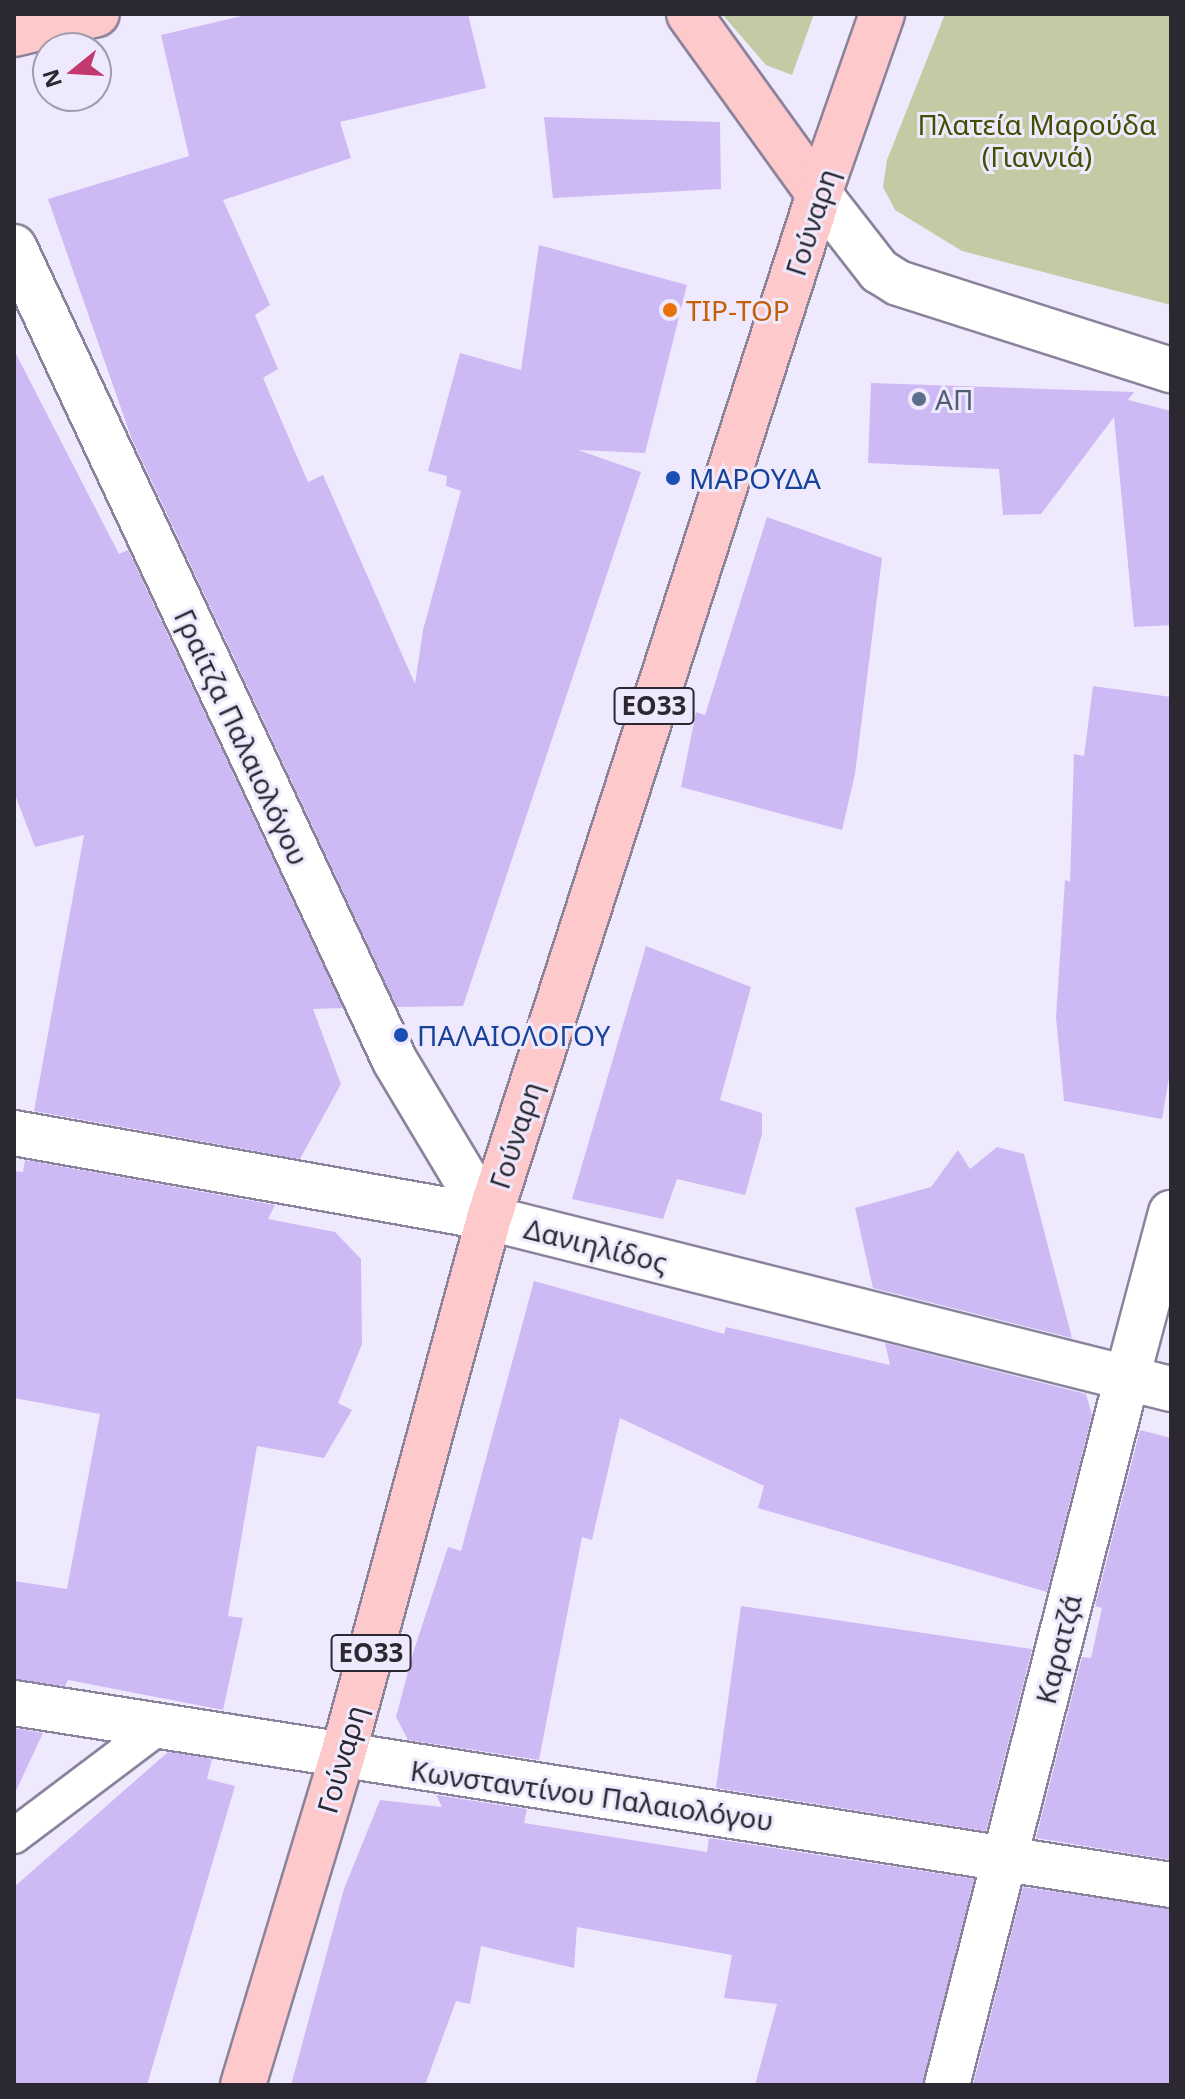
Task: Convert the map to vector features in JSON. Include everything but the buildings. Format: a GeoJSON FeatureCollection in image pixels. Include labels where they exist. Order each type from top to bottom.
{"type":"FeatureCollection","features":[{"type":"Feature","properties":{"kind":"main road"},"geometry":{"type":"LineString","coordinates":[[14,34],[97,14]]}},
{"type":"Feature","properties":{"kind":"main road"},"geometry":{"type":"LineString","coordinates":[[689,14],[819,194]]}},
{"type":"Feature","properties":{"kind":"main road","name":"Γούναρη"},"geometry":{"type":"LineString","coordinates":[[243,2085],[342,1758],[489,1218],[819,194],[882,14]]}},
{"type":"Feature","properties":{"kind":"street"},"geometry":{"type":"LineString","coordinates":[[819,194],[879,271],[898,283],[1171,370]]}},
{"type":"Feature","properties":{"kind":"street","name":"Γραίτζα Παλαιολόγου"},"geometry":{"type":"LineString","coordinates":[[14,247],[395,1061],[489,1218]]}},
{"type":"Feature","properties":{"kind":"street","name":"Δανιηλίδος"},"geometry":{"type":"LineString","coordinates":[[14,1133],[489,1218],[1171,1389]]}},
{"type":"Feature","properties":{"kind":"street","name":"Καρατζά"},"geometry":{"type":"LineString","coordinates":[[947,2085],[1171,1213]]}},
{"type":"Feature","properties":{"kind":"street","name":"Κωνσταντίνου Παλαιολόγου"},"geometry":{"type":"LineString","coordinates":[[14,1703],[342,1758],[1005,1857],[1171,1885]]}},
{"type":"Feature","properties":{"kind":"lane"},"geometry":{"type":"LineString","coordinates":[[14,1836],[160,1726]]}},
{"type":"Feature","properties":{"kind":"green space"},"geometry":{"type":"Polygon","coordinates":[[[722,14],[814,14],[792,75],[766,65],[722,14]]]}},
{"type":"Feature","properties":{"kind":"green space","name":"Πλατεία Μαρούδα (Γιαννιά)"},"geometry":{"type":"Polygon","coordinates":[[[945,14],[1171,14],[1171,305],[962,251],[895,210],[883,187],[887,160],[945,14]]]}},
{"type":"Feature","properties":{"kind":"place","name":"TIP-TOP"},"geometry":{"type":"Point","coordinates":[670,310]}},
{"type":"Feature","properties":{"kind":"place","name":"ΑΠ"},"geometry":{"type":"Point","coordinates":[919,399]}},
{"type":"Feature","properties":{"kind":"place","name":"ΜΑΡΟΥΔΑ"},"geometry":{"type":"Point","coordinates":[673,478]}},
{"type":"Feature","properties":{"kind":"place","name":"ΠΑΛΑΙΟΛΟΓΟΥ"},"geometry":{"type":"Point","coordinates":[401,1035]}}]}
